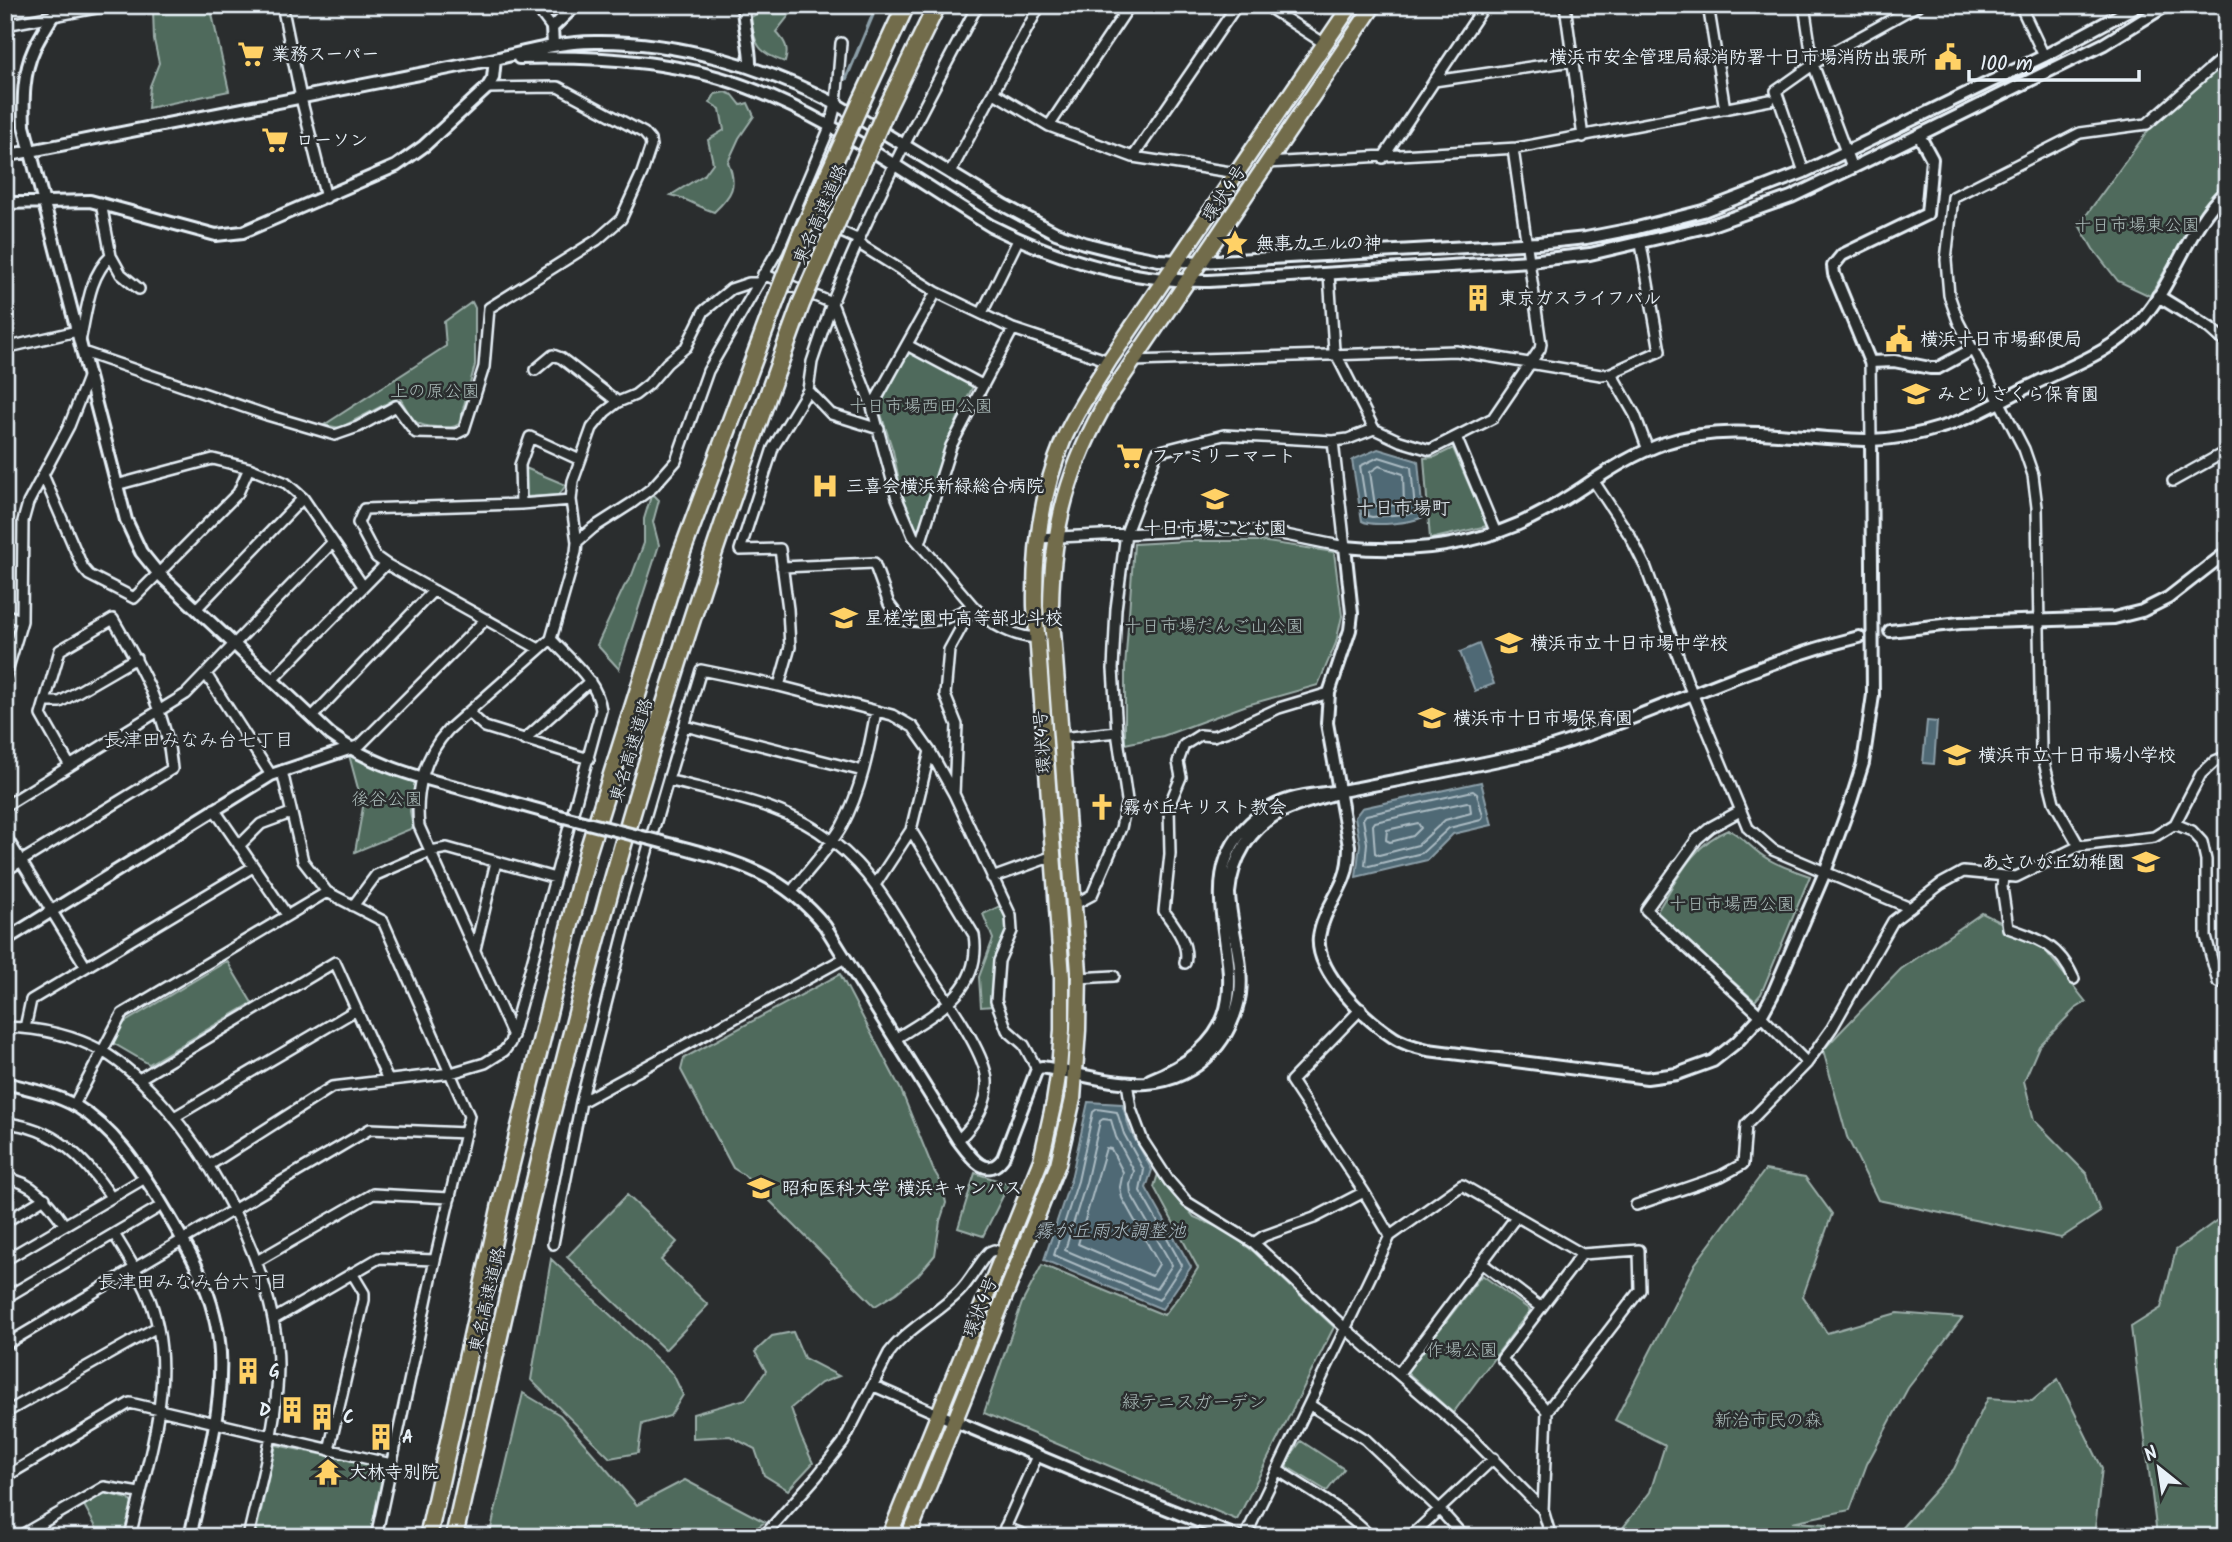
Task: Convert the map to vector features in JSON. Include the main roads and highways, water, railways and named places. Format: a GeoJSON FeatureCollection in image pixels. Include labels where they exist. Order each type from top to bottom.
{"type":"FeatureCollection","features":[{"type":"Feature","properties":{"kind":"highway","name":"東名高速道路"},"geometry":{"type":"LineString","coordinates":[[428,1537],[501,1204],[588,851],[682,552],[777,297],[801,235],[906,5]]}},
{"type":"Feature","properties":{"kind":"highway","name":"東名高速道路"},"geometry":{"type":"LineString","coordinates":[[454,1537],[509,1289],[581,997],[622,848],[702,590],[801,304],[886,110],[937,5]]}},
{"type":"Feature","properties":{"kind":"main road","name":"環状4号"},"geometry":{"type":"LineString","coordinates":[[889,1537],[1041,1160],[1059,1070],[1062,977],[1034,568],[1046,492],[1063,442],[1109,361],[1351,5]]}},
{"type":"Feature","properties":{"kind":"main road","name":"環状4号"},"geometry":{"type":"LineString","coordinates":[[908,1537],[1058,1164],[1073,1099],[1078,978],[1053,637],[1051,571],[1066,490],[1079,453],[1109,397],[1374,5]]}},
{"type":"Feature","properties":{"kind":"water"},"geometry":{"type":"Polygon","coordinates":[[[1378,449],[1418,461],[1423,517],[1392,524],[1362,521],[1352,460],[1378,449]]]}},
{"type":"Feature","properties":{"kind":"water"},"geometry":{"type":"Polygon","coordinates":[[[1479,644],[1494,684],[1475,691],[1460,652],[1479,644]]]}},
{"type":"Feature","properties":{"kind":"water"},"geometry":{"type":"Polygon","coordinates":[[[1927,721],[1937,722],[1934,764],[1923,763],[1927,721]]]}},
{"type":"Feature","properties":{"kind":"water"},"geometry":{"type":"Polygon","coordinates":[[[1481,782],[1492,825],[1453,834],[1427,860],[1356,877],[1360,844],[1355,817],[1362,808],[1481,782]]]}},
{"type":"Feature","properties":{"kind":"water","name":"霧が丘雨水調整池"},"geometry":{"type":"Polygon","coordinates":[[[1088,1102],[1122,1104],[1130,1130],[1152,1170],[1146,1188],[1191,1267],[1162,1309],[1044,1260],[1071,1179],[1088,1102]]]}},
{"type":"Feature","properties":{"kind":"waterway"},"geometry":{"type":"LineString","coordinates":[[846,79],[877,5]]}},
{"type":"Feature","properties":{"kind":"tunnel"},"geometry":{"type":"LineString","coordinates":[[1859,637],[1890,631]]}},
{"type":"Feature","properties":{"kind":"place","name":"業務スーパー"},"geometry":{"type":"Point","coordinates":[251,54]}},
{"type":"Feature","properties":{"kind":"place","name":"横浜市安全管理局緑消防署十日市場消防出張所"},"geometry":{"type":"Point","coordinates":[1948,57]}},
{"type":"Feature","properties":{"kind":"place","name":"ローソン"},"geometry":{"type":"Point","coordinates":[275,140]}},
{"type":"Feature","properties":{"kind":"place","name":"無事カエルの神"},"geometry":{"type":"Point","coordinates":[1235,243]}},
{"type":"Feature","properties":{"kind":"place","name":"東京ガスライフバル"},"geometry":{"type":"Point","coordinates":[1478,298]}},
{"type":"Feature","properties":{"kind":"place","name":"横浜十日市場郵便局"},"geometry":{"type":"Point","coordinates":[1899,339]}},
{"type":"Feature","properties":{"kind":"place","name":"みどりさくら保育園"},"geometry":{"type":"Point","coordinates":[1916,394]}},
{"type":"Feature","properties":{"kind":"place","name":"ファミリーマート"},"geometry":{"type":"Point","coordinates":[1130,456]}},
{"type":"Feature","properties":{"kind":"place","name":"三喜会横浜新緑総合病院"},"geometry":{"type":"Point","coordinates":[825,486]}},
{"type":"Feature","properties":{"kind":"place","name":"十日市場こども園"},"geometry":{"type":"Point","coordinates":[1215,499]}},
{"type":"Feature","properties":{"kind":"place","name":"星槎学園中高等部北斗校"},"geometry":{"type":"Point","coordinates":[844,618]}},
{"type":"Feature","properties":{"kind":"place","name":"横浜市立十日市場中学校"},"geometry":{"type":"Point","coordinates":[1509,643]}},
{"type":"Feature","properties":{"kind":"place","name":"横浜市十日市場保育園"},"geometry":{"type":"Point","coordinates":[1432,718]}},
{"type":"Feature","properties":{"kind":"place","name":"横浜市立十日市場小学校"},"geometry":{"type":"Point","coordinates":[1957,755]}},
{"type":"Feature","properties":{"kind":"place","name":"霧が丘キリスト教会"},"geometry":{"type":"Point","coordinates":[1102,807]}},
{"type":"Feature","properties":{"kind":"place","name":"あさひが丘幼稚園"},"geometry":{"type":"Point","coordinates":[2146,862]}},
{"type":"Feature","properties":{"kind":"place","name":"昭和医科大学 横浜キャンパス"},"geometry":{"type":"Point","coordinates":[761,1188]}},
{"type":"Feature","properties":{"kind":"place","name":"G"},"geometry":{"type":"Point","coordinates":[248,1371]}},
{"type":"Feature","properties":{"kind":"place","name":"D"},"geometry":{"type":"Point","coordinates":[292,1410]}},
{"type":"Feature","properties":{"kind":"place","name":"C"},"geometry":{"type":"Point","coordinates":[322,1417]}},
{"type":"Feature","properties":{"kind":"place","name":"A"},"geometry":{"type":"Point","coordinates":[381,1437]}},
{"type":"Feature","properties":{"kind":"place","name":"大林寺別院"},"geometry":{"type":"Point","coordinates":[328,1472]}},
{"type":"Feature","properties":{"kind":"district","name":"十日市場町"},"geometry":{"type":"Point","coordinates":[1403,507]}},
{"type":"Feature","properties":{"kind":"district","name":"長津田みなみ台七丁目"},"geometry":{"type":"Point","coordinates":[199,739]}},
{"type":"Feature","properties":{"kind":"district","name":"長津田みなみ台六丁目"},"geometry":{"type":"Point","coordinates":[193,1281]}},
{"type":"Feature","properties":{"kind":"park label","name":"十日市場東公園"},"geometry":{"type":"Point","coordinates":[2137,225]}},
{"type":"Feature","properties":{"kind":"park label","name":"上の原公園"},"geometry":{"type":"Point","coordinates":[435,391]}},
{"type":"Feature","properties":{"kind":"park label","name":"十日市場西田公園"},"geometry":{"type":"Point","coordinates":[921,406]}},
{"type":"Feature","properties":{"kind":"park label","name":"十日市場だんご山公園"},"geometry":{"type":"Point","coordinates":[1214,626]}},
{"type":"Feature","properties":{"kind":"park label","name":"後谷公園"},"geometry":{"type":"Point","coordinates":[387,799]}},
{"type":"Feature","properties":{"kind":"park label","name":"十日市場西公園"},"geometry":{"type":"Point","coordinates":[1732,904]}},
{"type":"Feature","properties":{"kind":"park label","name":"作場公園"},"geometry":{"type":"Point","coordinates":[1462,1350]}},
{"type":"Feature","properties":{"kind":"park label","name":"緑テニスガーデン"},"geometry":{"type":"Point","coordinates":[1194,1402]}},
{"type":"Feature","properties":{"kind":"park label","name":"新治市民の森"},"geometry":{"type":"Point","coordinates":[1768,1420]}}]}
